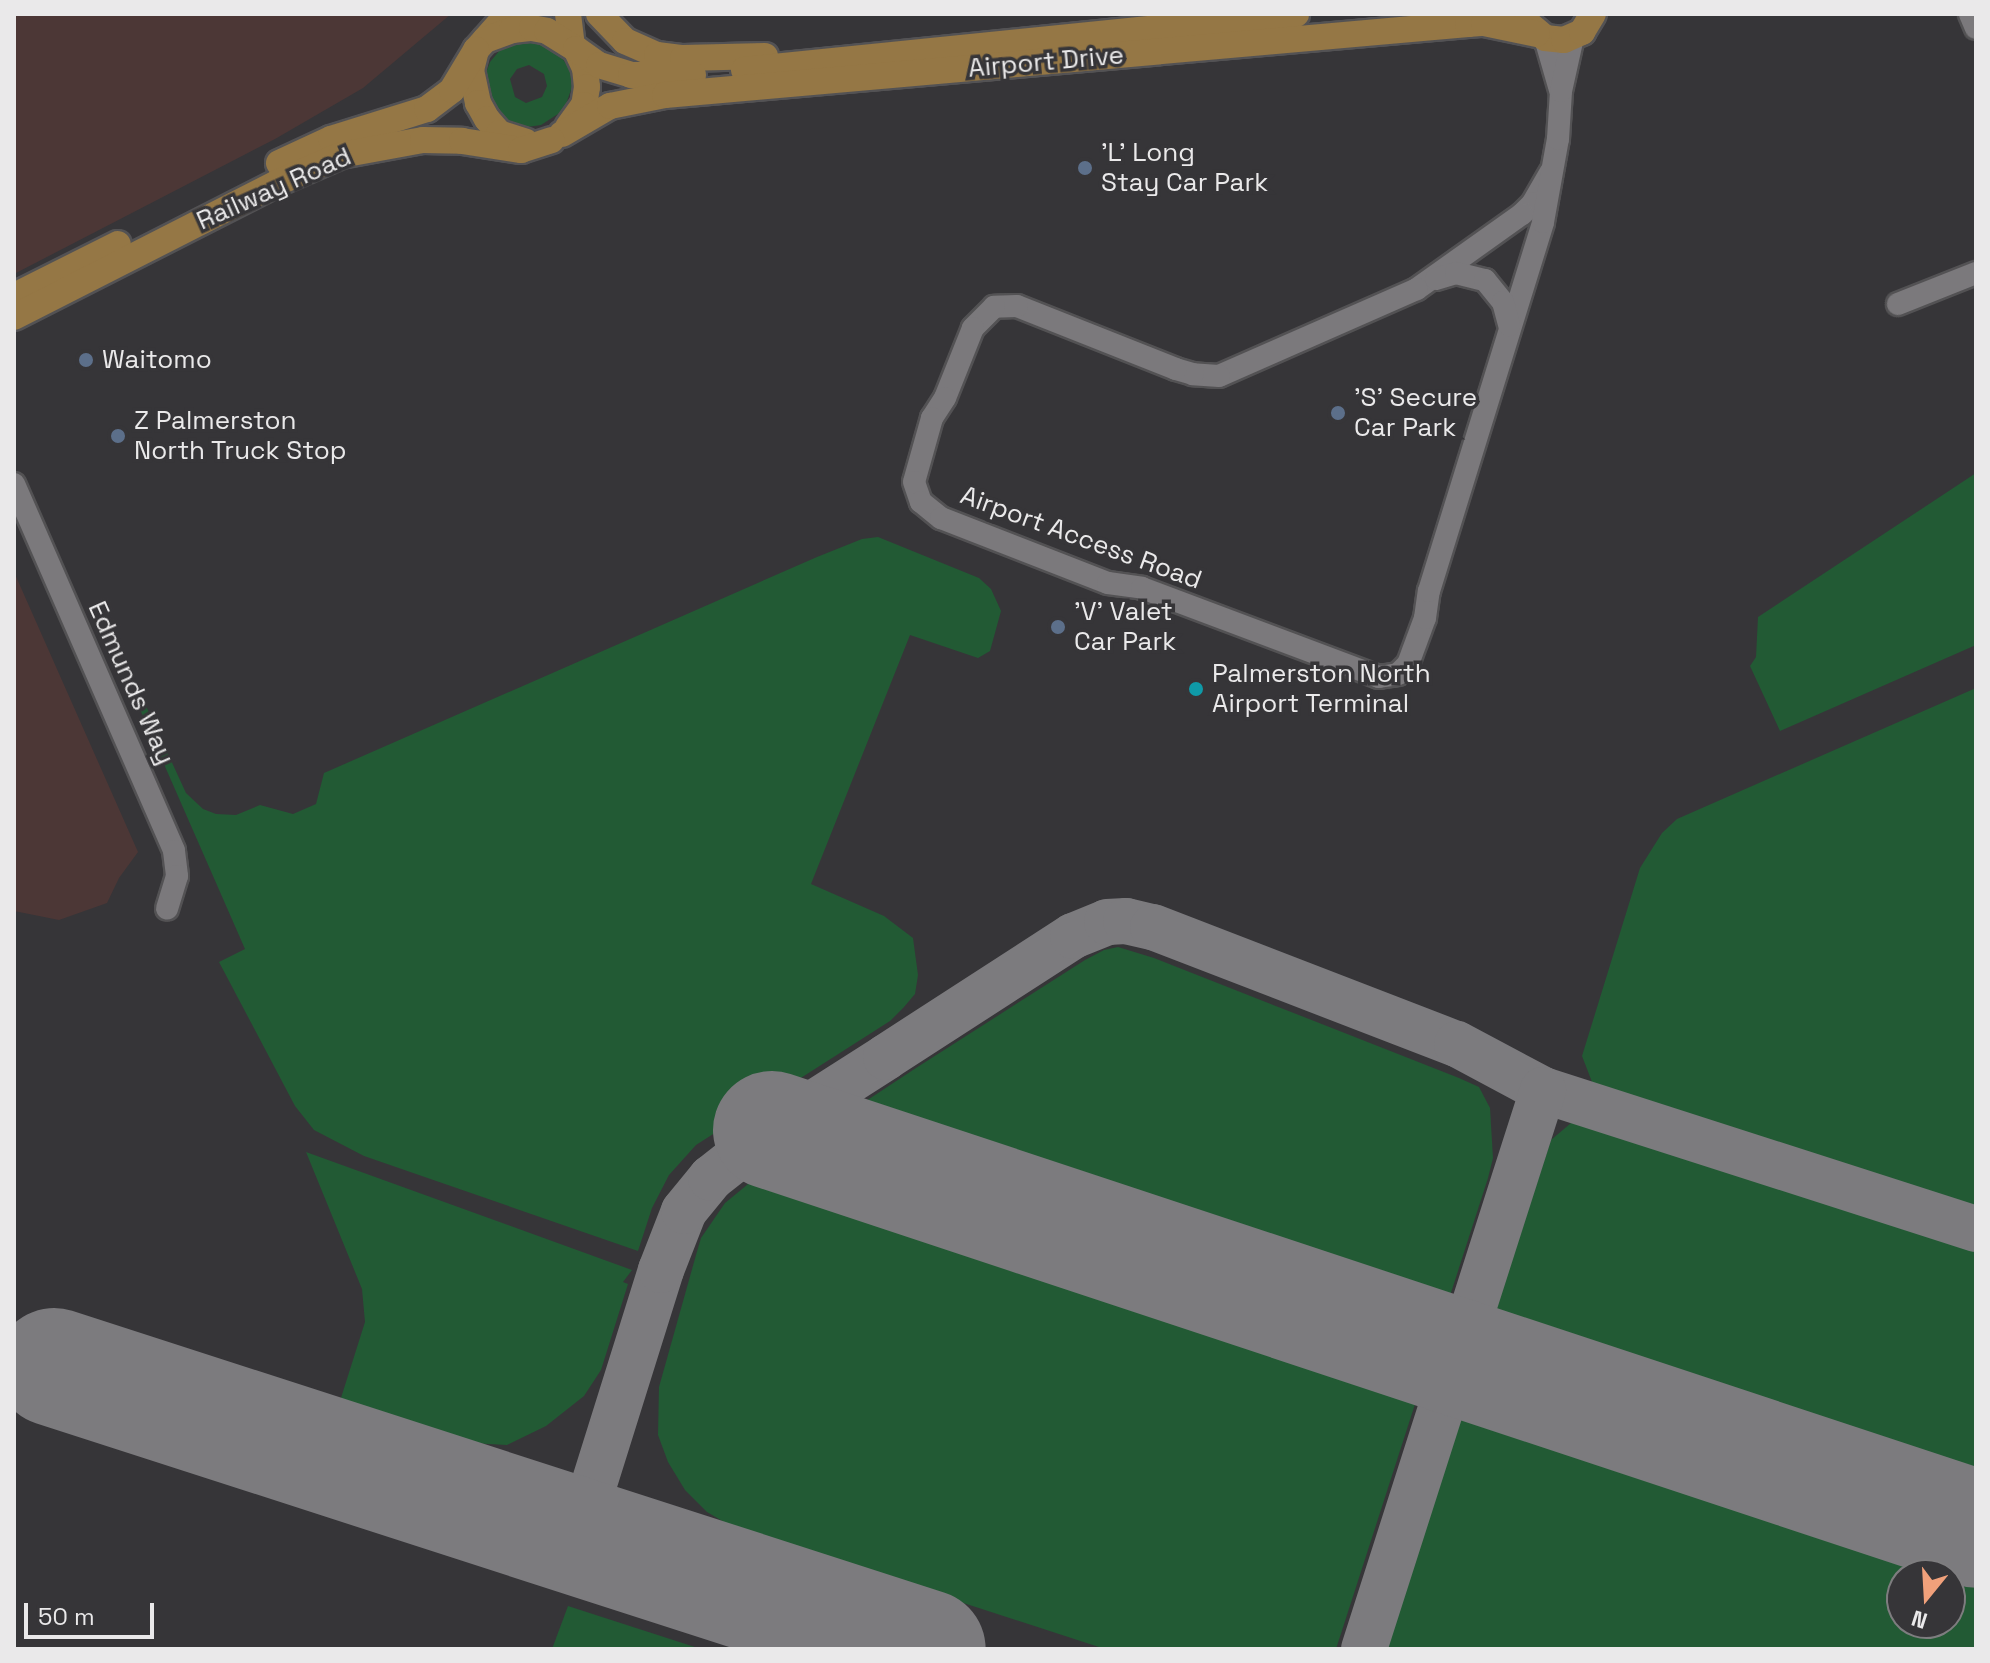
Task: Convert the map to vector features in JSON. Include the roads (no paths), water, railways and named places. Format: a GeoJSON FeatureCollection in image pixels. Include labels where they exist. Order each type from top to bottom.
{"type":"FeatureCollection","features":[{"type":"Feature","properties":{"kind":"main road","name":"Railway Road"},"geometry":{"type":"LineString","coordinates":[[14,296],[331,139],[427,109],[452,90],[480,45],[508,14]]}},
{"type":"Feature","properties":{"kind":"main road"},"geometry":{"type":"LineString","coordinates":[[568,14],[574,47],[585,68],[587,87],[575,121],[556,137],[533,143],[499,133],[478,103],[472,79],[480,45],[512,30],[532,28],[574,47]]}},
{"type":"Feature","properties":{"kind":"main road"},"geometry":{"type":"LineString","coordinates":[[599,14],[625,41],[671,57],[872,54]]}},
{"type":"Feature","properties":{"kind":"main road","name":"Airport Drive"},"geometry":{"type":"LineString","coordinates":[[574,47],[614,71],[649,77],[777,67],[872,54],[1296,14]]}},
{"type":"Feature","properties":{"kind":"main road"},"geometry":{"type":"LineString","coordinates":[[1583,28],[1614,14]]}},
{"type":"Feature","properties":{"kind":"main road","name":"Airport Drive"},"geometry":{"type":"LineString","coordinates":[[556,137],[610,106],[665,95],[1468,24],[1535,29],[1583,28]]}},
{"type":"Feature","properties":{"kind":"main road","name":"Railway Road"},"geometry":{"type":"LineString","coordinates":[[14,317],[281,181],[359,150],[443,139],[521,150],[556,137]]}},
{"type":"Feature","properties":{"kind":"main road"},"geometry":{"type":"LineString","coordinates":[[14,327],[102,283],[161,243]]}},
{"type":"Feature","properties":{"kind":"street"},"geometry":{"type":"LineString","coordinates":[[1970,14],[1976,28]]}},
{"type":"Feature","properties":{"kind":"street","name":"Airport Access Road"},"geometry":{"type":"LineString","coordinates":[[1550,173],[1543,189],[1522,214],[1417,289],[1227,373],[1211,376],[1176,369],[1017,306],[994,307],[973,328],[945,398],[932,418],[916,469],[917,493],[926,508],[941,518],[1108,583],[1142,588],[1379,677],[1391,677],[1408,664],[1425,618],[1429,591],[1543,222],[1560,127],[1561,91],[1583,28]]}},
{"type":"Feature","properties":{"kind":"street","name":"Airport Access Road"},"geometry":{"type":"LineString","coordinates":[[1535,29],[1561,91]]}},
{"type":"Feature","properties":{"kind":"street"},"geometry":{"type":"LineString","coordinates":[[1898,304],[1976,273]]}},
{"type":"Feature","properties":{"kind":"street"},"geometry":{"type":"LineString","coordinates":[[1417,289],[1447,274],[1476,276],[1497,292],[1509,325]]}},
{"type":"Feature","properties":{"kind":"street","name":"Edmunds Way"},"geometry":{"type":"LineString","coordinates":[[14,484],[174,851],[177,876],[167,908]]}},
{"type":"Feature","properties":{"kind":"place","name":"'L' Long Stay Car Park"},"geometry":{"type":"Point","coordinates":[1085,168]}},
{"type":"Feature","properties":{"kind":"place","name":"Waitomo"},"geometry":{"type":"Point","coordinates":[86,360]}},
{"type":"Feature","properties":{"kind":"place","name":"'S' Secure Car Park"},"geometry":{"type":"Point","coordinates":[1338,413]}},
{"type":"Feature","properties":{"kind":"place","name":"Z Palmerston North Truck Stop"},"geometry":{"type":"Point","coordinates":[118,436]}},
{"type":"Feature","properties":{"kind":"place","name":"'V' Valet Car Park"},"geometry":{"type":"Point","coordinates":[1058,627]}},
{"type":"Feature","properties":{"kind":"place","name":"Palmerston North Airport Terminal"},"geometry":{"type":"Point","coordinates":[1196,689]}}]}
